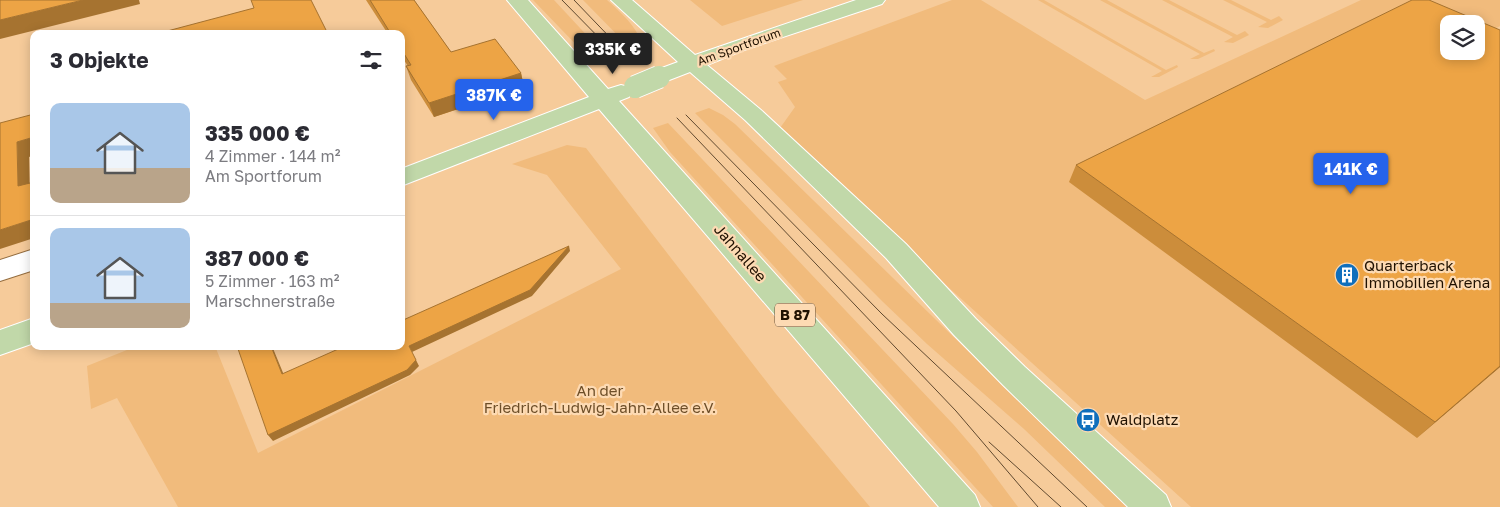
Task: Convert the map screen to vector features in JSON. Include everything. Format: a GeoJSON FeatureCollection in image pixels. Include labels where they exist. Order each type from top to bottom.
{"type":"FeatureCollection","features":[{"type":"Feature","properties":{"kind":"main road","name":"Jahnallee"},"geometry":{"type":"LineString","coordinates":[[518,0],[962,507]]}},
{"type":"Feature","properties":{"kind":"main road"},"geometry":{"type":"LineString","coordinates":[[621,0],[692,64],[753,114],[896,251],[965,327],[1153,507]]}},
{"type":"Feature","properties":{"kind":"main road","name":"Am Sportforum"},"geometry":{"type":"LineString","coordinates":[[405,176],[738,46],[875,0]]}},
{"type":"Feature","properties":{"kind":"main road"},"geometry":{"type":"LineString","coordinates":[[0,343],[30,332]]}},
{"type":"Feature","properties":{"kind":"street"},"geometry":{"type":"LineString","coordinates":[[0,271],[30,260]]}},
{"type":"Feature","properties":{"kind":"green space"},"geometry":{"type":"Polygon","coordinates":[[[533,0],[554,0],[606,56],[593,60],[587,56],[533,0]]]}},
{"type":"Feature","properties":{"kind":"green space"},"geometry":{"type":"Polygon","coordinates":[[[583,0],[607,0],[632,25],[642,44],[630,48],[583,0]]]}},
{"type":"Feature","properties":{"kind":"green space"},"geometry":{"type":"Polygon","coordinates":[[[690,0],[803,0],[722,26],[690,0]]]}},
{"type":"Feature","properties":{"kind":"green space"},"geometry":{"type":"Polygon","coordinates":[[[952,0],[981,0],[1145,100],[1361,0],[1500,0],[1500,26],[1485,34],[1485,15],[1440,15],[1440,21],[1410,12],[1500,367],[1500,507],[1191,507],[946,285],[913,251],[780,128],[795,107],[778,82],[787,79],[774,66],[952,0]]]}},
{"type":"Feature","properties":{"kind":"green space"},"geometry":{"type":"Polygon","coordinates":[[[1038,0],[1044,0],[1166,70],[1177,65],[1178,67],[1159,77],[1151,77],[1162,71],[1038,0]]]}},
{"type":"Feature","properties":{"kind":"green space"},"geometry":{"type":"Polygon","coordinates":[[[1100,0],[1107,0],[1204,53],[1214,49],[1215,51],[1198,59],[1190,59],[1200,54],[1100,0]]]}},
{"type":"Feature","properties":{"kind":"green space"},"geometry":{"type":"Polygon","coordinates":[[[1162,0],[1169,0],[1237,35],[1245,31],[1249,35],[1233,43],[1224,42],[1233,37],[1162,0]]]}},
{"type":"Feature","properties":{"kind":"green space"},"geometry":{"type":"Polygon","coordinates":[[[1223,0],[1231,0],[1271,20],[1279,16],[1283,20],[1268,28],[1258,27],[1267,22],[1223,0]]]}},
{"type":"Feature","properties":{"kind":"green space"},"geometry":{"type":"Polygon","coordinates":[[[709,108],[735,124],[1128,507],[1105,507],[1024,429],[927,344],[695,113],[709,108]]]}},
{"type":"Feature","properties":{"kind":"green space"},"geometry":{"type":"Polygon","coordinates":[[[668,123],[953,424],[977,452],[1018,507],[993,507],[670,152],[653,128],[668,123]]]}},
{"type":"Feature","properties":{"kind":"green space","name":"An der Friedrich-Ludwig-Jahn-Allee e.V."},"geometry":{"type":"Polygon","coordinates":[[[567,145],[586,148],[776,394],[870,507],[178,507],[117,398],[91,409],[87,366],[127,350],[217,350],[258,453],[621,269],[547,175],[512,164],[567,145]]]}},
{"type":"Feature","properties":{"kind":"building"},"geometry":{"type":"Polygon","coordinates":[[[0,0],[83,0],[0,20],[0,0]]]}},
{"type":"Feature","properties":{"kind":"building"},"geometry":{"type":"Polygon","coordinates":[[[251,0],[311,0],[326,30],[171,30],[254,8],[251,0]]]}},
{"type":"Feature","properties":{"kind":"building"},"geometry":{"type":"Polygon","coordinates":[[[370,0],[414,0],[451,52],[495,39],[521,73],[429,103],[406,66],[411,65],[405,55],[405,30],[389,30],[370,0]]]}},
{"type":"Feature","properties":{"kind":"building","name":"Quarterback Immobilien Arena"},"geometry":{"type":"Polygon","coordinates":[[[1412,0],[1429,0],[1464,15],[1440,15],[1440,60],[1485,60],[1485,24],[1500,30],[1500,366],[1435,422],[1076,165],[1412,0]]]}},
{"type":"Feature","properties":{"kind":"building"},"geometry":{"type":"Polygon","coordinates":[[[30,115],[30,138],[17,142],[18,186],[30,183],[30,220],[0,230],[0,123],[30,115]]]}},
{"type":"Feature","properties":{"kind":"building"},"geometry":{"type":"Polygon","coordinates":[[[569,246],[530,290],[409,346],[416,360],[407,370],[268,435],[238,350],[273,350],[282,374],[336,350],[405,350],[405,319],[569,246]]]}},
{"type":"Feature","properties":{"kind":"tram line"},"geometry":{"type":"LineString","coordinates":[[562,0],[614,53]]}},
{"type":"Feature","properties":{"kind":"tram line"},"geometry":{"type":"LineString","coordinates":[[574,0],[623,51]]}},
{"type":"Feature","properties":{"kind":"tram line"},"geometry":{"type":"LineString","coordinates":[[686,115],[882,314],[1087,507]]}},
{"type":"Feature","properties":{"kind":"tram line"},"geometry":{"type":"LineString","coordinates":[[677,118],[956,411],[1038,507]]}},
{"type":"Feature","properties":{"kind":"tram line"},"geometry":{"type":"LineString","coordinates":[[989,442],[1061,507]]}},
{"type":"Feature","properties":{"kind":"place","name":"Quarterback Immobilien Arena"},"geometry":{"type":"Point","coordinates":[1347,275]}},
{"type":"Feature","properties":{"kind":"place","name":"Waldplatz"},"geometry":{"type":"Point","coordinates":[1088,420]}}]}
